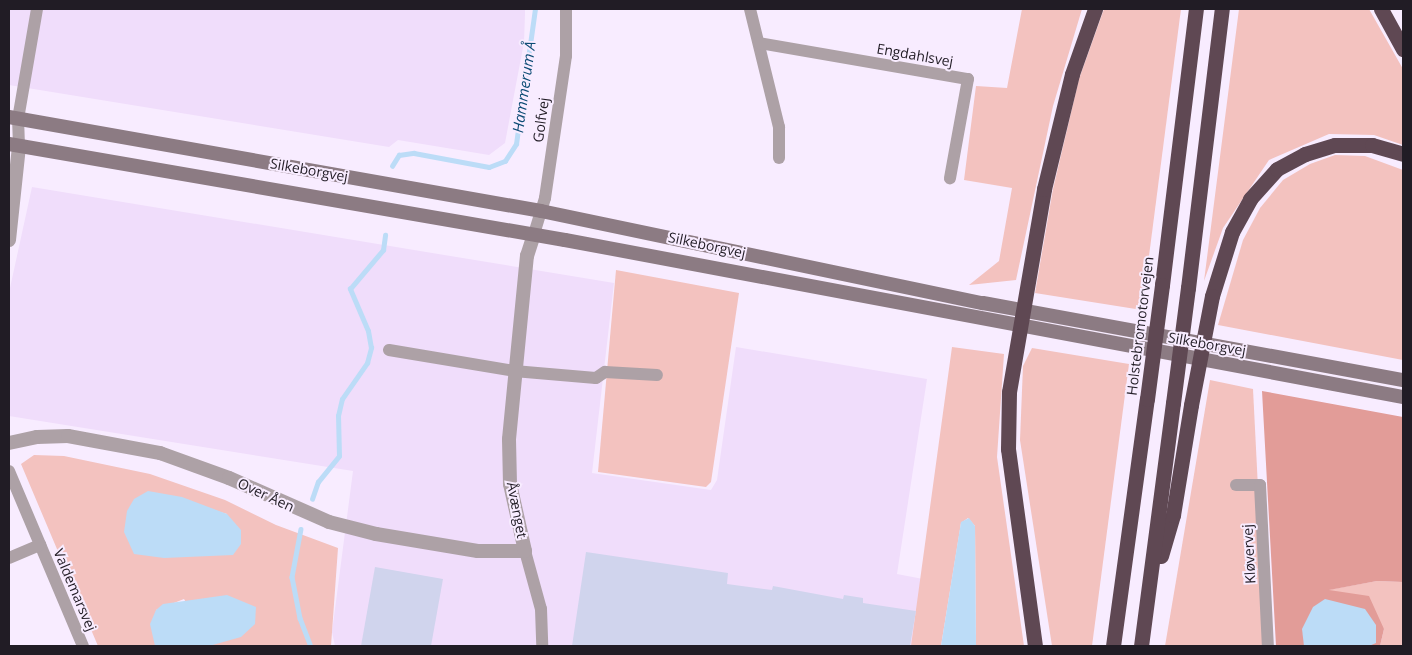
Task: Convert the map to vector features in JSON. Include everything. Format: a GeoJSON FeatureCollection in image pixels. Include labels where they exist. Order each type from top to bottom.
{"type":"FeatureCollection","features":[{"type":"Feature","properties":{"kind":"highway"},"geometry":{"type":"LineString","coordinates":[[1035,646],[1008,449],[1009,392],[1021,310],[1044,189],[1072,74],[1095,9]]}},
{"type":"Feature","properties":{"kind":"highway","name":"Holstebromotorvejen"},"geometry":{"type":"LineString","coordinates":[[1113,646],[1162,284],[1196,9]]}},
{"type":"Feature","properties":{"kind":"highway"},"geometry":{"type":"LineString","coordinates":[[1141,646],[1222,9]]}},
{"type":"Feature","properties":{"kind":"highway"},"geometry":{"type":"LineString","coordinates":[[1381,9],[1403,49]]}},
{"type":"Feature","properties":{"kind":"highway"},"geometry":{"type":"LineString","coordinates":[[1148,600],[1173,515],[1212,296],[1232,232],[1250,199],[1277,168],[1305,154],[1335,145],[1372,145],[1403,154]]}},
{"type":"Feature","properties":{"kind":"main road","name":"Silkeborgvej"},"geometry":{"type":"LineString","coordinates":[[13,118],[541,211],[1021,310],[1403,380]]}},
{"type":"Feature","properties":{"kind":"main road","name":"Silkeborgvej"},"geometry":{"type":"LineString","coordinates":[[14,145],[534,234],[1403,397]]}},
{"type":"Feature","properties":{"kind":"street"},"geometry":{"type":"LineString","coordinates":[[9,240],[14,145],[13,118],[37,9]]}},
{"type":"Feature","properties":{"kind":"street","name":"Golfvej"},"geometry":{"type":"LineString","coordinates":[[534,234],[541,211],[566,56],[566,9]]}},
{"type":"Feature","properties":{"kind":"street"},"geometry":{"type":"LineString","coordinates":[[750,9],[779,127],[779,158]]}},
{"type":"Feature","properties":{"kind":"street","name":"Engdahlsvej"},"geometry":{"type":"LineString","coordinates":[[759,44],[968,79],[950,178]]}},
{"type":"Feature","properties":{"kind":"street","name":"Åvænget"},"geometry":{"type":"LineString","coordinates":[[534,234],[527,256],[514,371],[510,484],[525,551],[541,609],[542,646]]}},
{"type":"Feature","properties":{"kind":"street"},"geometry":{"type":"LineString","coordinates":[[389,350],[514,371],[596,378],[604,372],[657,375]]}},
{"type":"Feature","properties":{"kind":"street","name":"Over Åen"},"geometry":{"type":"LineString","coordinates":[[9,443],[37,437],[68,436],[160,453],[348,527],[478,550],[525,551]]}},
{"type":"Feature","properties":{"kind":"street","name":"Valdemarsvej"},"geometry":{"type":"LineString","coordinates":[[9,471],[83,646]]}},
{"type":"Feature","properties":{"kind":"street","name":"Kløvervej"},"geometry":{"type":"LineString","coordinates":[[1236,485],[1260,484],[1268,646]]}},
{"type":"Feature","properties":{"kind":"street","name":"Valdemarsvej"},"geometry":{"type":"LineString","coordinates":[[9,558],[40,545]]}},
{"type":"Feature","properties":{"kind":"shaded area"},"geometry":{"type":"Polygon","coordinates":[[[9,9],[525,9],[524,42],[505,143],[489,155],[398,140],[389,147],[9,85],[9,9]]]}},
{"type":"Feature","properties":{"kind":"shaded area"},"geometry":{"type":"Polygon","coordinates":[[[1022,9],[1082,9],[1053,106],[1016,280],[969,285],[999,261],[1012,188],[964,180],[976,86],[1007,88],[1022,9]]]}},
{"type":"Feature","properties":{"kind":"shaded area"},"geometry":{"type":"Polygon","coordinates":[[[1104,9],[1181,9],[1142,310],[1035,293],[1053,189],[1079,79],[1104,9]]]}},
{"type":"Feature","properties":{"kind":"shaded area"},"geometry":{"type":"Polygon","coordinates":[[[1239,9],[1369,9],[1403,69],[1403,145],[1374,135],[1329,134],[1269,160],[1223,228],[1204,281],[1239,9]]]}},
{"type":"Feature","properties":{"kind":"shaded area"},"geometry":{"type":"Polygon","coordinates":[[[1335,155],[1365,156],[1403,170],[1403,360],[1218,325],[1243,240],[1260,208],[1283,180],[1310,164],[1335,155]]]}},
{"type":"Feature","properties":{"kind":"shaded area"},"geometry":{"type":"Polygon","coordinates":[[[32,187],[614,283],[592,473],[711,490],[717,480],[736,347],[927,379],[897,574],[923,579],[913,646],[335,646],[332,632],[353,471],[9,416],[10,288],[32,187]]]}},
{"type":"Feature","properties":{"kind":"shaded area"},"geometry":{"type":"Polygon","coordinates":[[[616,270],[739,293],[711,482],[706,487],[598,472],[616,270]]]}},
{"type":"Feature","properties":{"kind":"shaded area"},"geometry":{"type":"Polygon","coordinates":[[[952,347],[1004,354],[997,457],[1024,646],[976,646],[975,526],[968,518],[961,523],[941,646],[911,646],[952,347]]]}},
{"type":"Feature","properties":{"kind":"shaded area"},"geometry":{"type":"Polygon","coordinates":[[[1032,348],[1129,364],[1092,646],[1052,646],[1020,440],[1023,366],[1032,348]]]}},
{"type":"Feature","properties":{"kind":"shaded area"},"geometry":{"type":"Polygon","coordinates":[[[1210,380],[1253,389],[1266,646],[1165,646],[1210,380]]]}},
{"type":"Feature","properties":{"kind":"shaded area"},"geometry":{"type":"Polygon","coordinates":[[[1262,391],[1403,417],[1403,582],[1377,581],[1329,590],[1369,596],[1384,629],[1380,646],[1276,646],[1262,391]]]}},
{"type":"Feature","properties":{"kind":"shaded area"},"geometry":{"type":"Polygon","coordinates":[[[34,455],[64,456],[150,474],[225,500],[276,525],[338,548],[331,646],[209,646],[212,645],[184,599],[156,610],[155,646],[98,646],[21,464],[34,455]],[[213,510],[164,558],[227,514],[213,510]]]}},
{"type":"Feature","properties":{"kind":"shaded area"},"geometry":{"type":"Polygon","coordinates":[[[1377,581],[1403,582],[1403,646],[1380,646],[1384,629],[1327,590],[1377,581]]]}},
{"type":"Feature","properties":{"kind":"water"},"geometry":{"type":"Polygon","coordinates":[[[148,491],[182,497],[227,514],[241,530],[241,544],[233,555],[164,558],[134,554],[124,532],[127,511],[134,499],[148,491]]]}},
{"type":"Feature","properties":{"kind":"water"},"geometry":{"type":"Polygon","coordinates":[[[969,518],[975,526],[976,646],[941,646],[961,522],[969,518]]]}},
{"type":"Feature","properties":{"kind":"water"},"geometry":{"type":"Polygon","coordinates":[[[227,595],[256,607],[255,624],[241,637],[209,646],[155,646],[150,624],[156,610],[163,604],[227,595]]]}},
{"type":"Feature","properties":{"kind":"water"},"geometry":{"type":"Polygon","coordinates":[[[1325,599],[1365,609],[1376,625],[1376,643],[1369,646],[1304,646],[1302,629],[1313,607],[1325,599]]]}},
{"type":"Feature","properties":{"kind":"building"},"geometry":{"type":"Polygon","coordinates":[[[586,552],[728,573],[727,584],[772,590],[773,586],[843,599],[844,595],[863,598],[863,603],[916,611],[910,646],[572,646],[586,552]]]}},
{"type":"Feature","properties":{"kind":"building"},"geometry":{"type":"Polygon","coordinates":[[[375,567],[443,579],[431,646],[361,646],[375,567]]]}},
{"type":"Feature","properties":{"kind":"waterway","name":"Hammerum Å"},"geometry":{"type":"LineString","coordinates":[[392,166],[399,155],[414,153],[489,167],[505,161],[516,144],[535,9]]}},
{"type":"Feature","properties":{"kind":"waterway","name":"Hammerum Å"},"geometry":{"type":"LineString","coordinates":[[312,499],[318,482],[339,456],[338,416],[342,399],[367,363],[371,348],[368,331],[350,289],[383,250],[385,235]]}},
{"type":"Feature","properties":{"kind":"waterway","name":"Hammerum Å"},"geometry":{"type":"LineString","coordinates":[[301,529],[292,577],[300,618],[311,646]]}}]}
